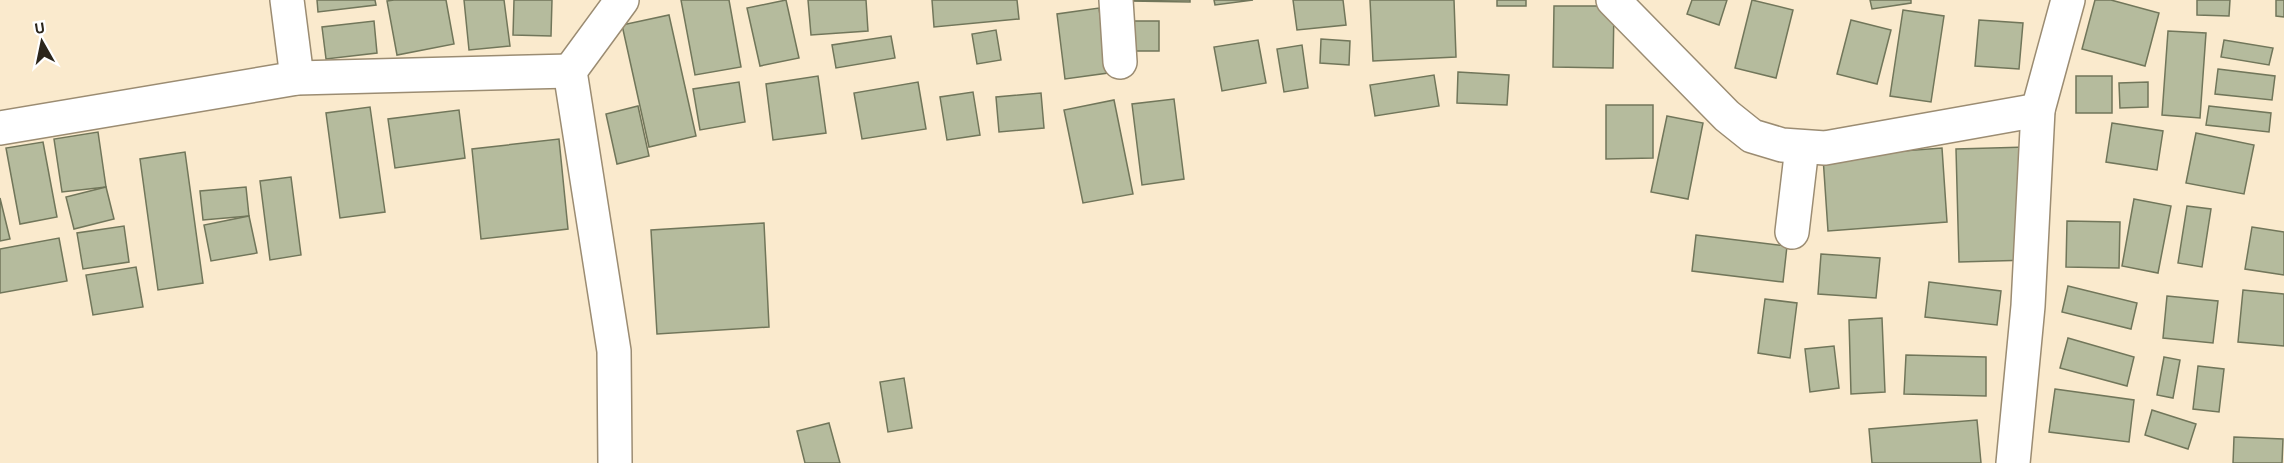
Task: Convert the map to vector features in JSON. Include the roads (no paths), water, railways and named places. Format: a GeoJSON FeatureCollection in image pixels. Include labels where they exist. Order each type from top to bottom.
{"type":"FeatureCollection","features":[{"type":"Feature","properties":{"kind":"street"},"geometry":{"type":"LineString","coordinates":[[287,0],[297,78]]}},
{"type":"Feature","properties":{"kind":"street"},"geometry":{"type":"LineString","coordinates":[[615,463],[614,351],[570,71],[622,0]]}},
{"type":"Feature","properties":{"kind":"street"},"geometry":{"type":"LineString","coordinates":[[1116,0],[1120,62]]}},
{"type":"Feature","properties":{"kind":"street"},"geometry":{"type":"LineString","coordinates":[[1613,0],[1727,116],[1752,136],[1782,145],[1825,148],[2038,110]]}},
{"type":"Feature","properties":{"kind":"street"},"geometry":{"type":"LineString","coordinates":[[2013,463],[2028,306],[2038,110],[2068,0]]}},
{"type":"Feature","properties":{"kind":"street"},"geometry":{"type":"LineString","coordinates":[[0,128],[297,78],[570,71]]}},
{"type":"Feature","properties":{"kind":"street"},"geometry":{"type":"LineString","coordinates":[[1792,232],[1802,147]]}}]}
